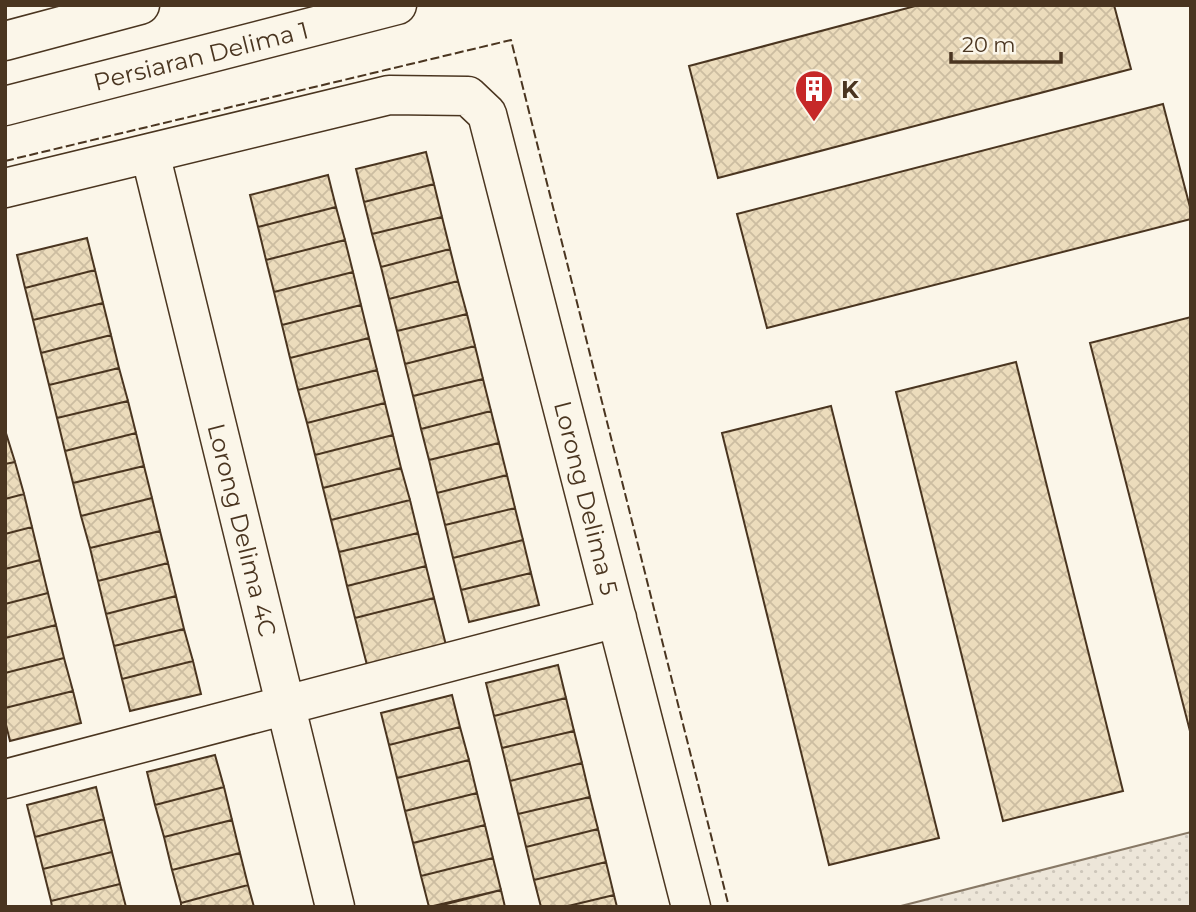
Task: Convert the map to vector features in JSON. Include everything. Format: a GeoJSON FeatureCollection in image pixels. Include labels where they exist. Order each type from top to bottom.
{"type":"FeatureCollection","features":[{"type":"Feature","properties":{"kind":"street"},"geometry":{"type":"LineString","coordinates":[[5,41],[140,5]]}},
{"type":"Feature","properties":{"kind":"street","name":"Persiaran Delima 1"},"geometry":{"type":"LineString","coordinates":[[5,106],[397,5]]}},
{"type":"Feature","properties":{"kind":"street","name":"Lorong Delima 5"},"geometry":{"type":"LineString","coordinates":[[150,153],[389,94],[468,96],[487,114],[691,907]]}},
{"type":"Feature","properties":{"kind":"street"},"geometry":{"type":"LineString","coordinates":[[5,188],[150,153]]}},
{"type":"Feature","properties":{"kind":"street","name":"Lorong Delima 4C"},"geometry":{"type":"LineString","coordinates":[[150,153],[335,907]]}},
{"type":"Feature","properties":{"kind":"street"},"geometry":{"type":"LineString","coordinates":[[5,779],[617,618]]}},
{"type":"Feature","properties":{"kind":"shaded area"},"geometry":{"type":"Polygon","coordinates":[[[1191,832],[1191,907],[897,907],[1191,832]]]}},
{"type":"Feature","properties":{"kind":"building","name":"K"},"geometry":{"type":"Polygon","coordinates":[[[919,5],[1114,5],[1131,69],[718,178],[689,66],[919,5]]]}},
{"type":"Feature","properties":{"kind":"building"},"geometry":{"type":"Polygon","coordinates":[[[1163,104],[1191,219],[767,328],[737,214],[1163,104]]]}},
{"type":"Feature","properties":{"kind":"building"},"geometry":{"type":"Polygon","coordinates":[[[426,152],[434,184],[364,202],[356,169],[426,152]]]}},
{"type":"Feature","properties":{"kind":"building"},"geometry":{"type":"Polygon","coordinates":[[[328,175],[336,207],[258,227],[250,195],[328,175]]]}},
{"type":"Feature","properties":{"kind":"building"},"geometry":{"type":"Polygon","coordinates":[[[434,184],[442,217],[372,234],[364,202],[434,184]]]}},
{"type":"Feature","properties":{"kind":"building"},"geometry":{"type":"Polygon","coordinates":[[[336,207],[345,240],[266,260],[258,227],[336,207]]]}},
{"type":"Feature","properties":{"kind":"building"},"geometry":{"type":"Polygon","coordinates":[[[442,217],[450,249],[381,267],[372,234],[442,217]]]}},
{"type":"Feature","properties":{"kind":"building"},"geometry":{"type":"Polygon","coordinates":[[[87,238],[95,270],[25,288],[17,255],[87,238]]]}},
{"type":"Feature","properties":{"kind":"building"},"geometry":{"type":"Polygon","coordinates":[[[345,240],[353,272],[274,292],[266,260],[345,240]]]}},
{"type":"Feature","properties":{"kind":"building"},"geometry":{"type":"Polygon","coordinates":[[[450,249],[458,281],[389,299],[381,267],[450,249]]]}},
{"type":"Feature","properties":{"kind":"building"},"geometry":{"type":"Polygon","coordinates":[[[95,270],[103,303],[33,320],[25,288],[95,270]]]}},
{"type":"Feature","properties":{"kind":"building"},"geometry":{"type":"Polygon","coordinates":[[[353,272],[361,305],[282,325],[274,292],[353,272]]]}},
{"type":"Feature","properties":{"kind":"building"},"geometry":{"type":"Polygon","coordinates":[[[458,281],[467,314],[397,331],[389,299],[458,281]]]}},
{"type":"Feature","properties":{"kind":"building"},"geometry":{"type":"Polygon","coordinates":[[[103,303],[111,335],[41,353],[33,320],[103,303]]]}},
{"type":"Feature","properties":{"kind":"building"},"geometry":{"type":"Polygon","coordinates":[[[361,305],[369,338],[290,358],[282,325],[361,305]]]}},
{"type":"Feature","properties":{"kind":"building"},"geometry":{"type":"Polygon","coordinates":[[[467,314],[475,346],[405,364],[397,331],[467,314]]]}},
{"type":"Feature","properties":{"kind":"building"},"geometry":{"type":"Polygon","coordinates":[[[1191,317],[1191,735],[1090,343],[1191,317]]]}},
{"type":"Feature","properties":{"kind":"building"},"geometry":{"type":"Polygon","coordinates":[[[111,335],[119,368],[49,385],[41,353],[111,335]]]}},
{"type":"Feature","properties":{"kind":"building"},"geometry":{"type":"Polygon","coordinates":[[[369,338],[377,370],[298,390],[290,358],[369,338]]]}},
{"type":"Feature","properties":{"kind":"building"},"geometry":{"type":"Polygon","coordinates":[[[475,346],[483,379],[413,396],[405,364],[475,346]]]}},
{"type":"Feature","properties":{"kind":"building"},"geometry":{"type":"Polygon","coordinates":[[[1016,362],[1123,791],[1003,821],[896,392],[1016,362]]]}},
{"type":"Feature","properties":{"kind":"building"},"geometry":{"type":"Polygon","coordinates":[[[119,368],[128,401],[57,418],[49,385],[119,368]]]}},
{"type":"Feature","properties":{"kind":"building"},"geometry":{"type":"Polygon","coordinates":[[[377,370],[385,403],[307,423],[298,390],[377,370]]]}},
{"type":"Feature","properties":{"kind":"building"},"geometry":{"type":"Polygon","coordinates":[[[483,379],[491,411],[421,429],[413,396],[483,379]]]}},
{"type":"Feature","properties":{"kind":"building"},"geometry":{"type":"Polygon","coordinates":[[[128,401],[136,433],[65,451],[57,418],[128,401]]]}},
{"type":"Feature","properties":{"kind":"building"},"geometry":{"type":"Polygon","coordinates":[[[385,403],[393,435],[315,455],[307,423],[385,403]]]}},
{"type":"Feature","properties":{"kind":"building"},"geometry":{"type":"Polygon","coordinates":[[[831,406],[939,838],[829,865],[722,433],[831,406]]]}},
{"type":"Feature","properties":{"kind":"building"},"geometry":{"type":"Polygon","coordinates":[[[491,411],[499,443],[429,460],[421,429],[491,411]]]}},
{"type":"Feature","properties":{"kind":"building"},"geometry":{"type":"Polygon","coordinates":[[[5,430],[15,462],[5,464],[5,430]]]}},
{"type":"Feature","properties":{"kind":"building"},"geometry":{"type":"Polygon","coordinates":[[[136,433],[144,466],[73,483],[65,451],[136,433]]]}},
{"type":"Feature","properties":{"kind":"building"},"geometry":{"type":"Polygon","coordinates":[[[393,435],[401,468],[323,488],[315,455],[393,435]]]}},
{"type":"Feature","properties":{"kind":"building"},"geometry":{"type":"Polygon","coordinates":[[[499,443],[507,475],[437,493],[429,460],[499,443]]]}},
{"type":"Feature","properties":{"kind":"building"},"geometry":{"type":"Polygon","coordinates":[[[15,462],[24,494],[5,499],[5,464],[15,462]]]}},
{"type":"Feature","properties":{"kind":"building"},"geometry":{"type":"Polygon","coordinates":[[[144,466],[152,498],[81,516],[73,483],[144,466]]]}},
{"type":"Feature","properties":{"kind":"building"},"geometry":{"type":"Polygon","coordinates":[[[401,468],[410,500],[331,520],[323,488],[401,468]]]}},
{"type":"Feature","properties":{"kind":"building"},"geometry":{"type":"Polygon","coordinates":[[[507,475],[515,508],[445,525],[437,493],[507,475]]]}},
{"type":"Feature","properties":{"kind":"building"},"geometry":{"type":"Polygon","coordinates":[[[24,494],[32,527],[5,534],[5,499],[24,494]]]}},
{"type":"Feature","properties":{"kind":"building"},"geometry":{"type":"Polygon","coordinates":[[[152,498],[160,531],[90,548],[81,516],[152,498]]]}},
{"type":"Feature","properties":{"kind":"building"},"geometry":{"type":"Polygon","coordinates":[[[410,500],[418,533],[339,552],[331,520],[410,500]]]}},
{"type":"Feature","properties":{"kind":"building"},"geometry":{"type":"Polygon","coordinates":[[[515,508],[523,540],[453,558],[445,525],[515,508]]]}},
{"type":"Feature","properties":{"kind":"building"},"geometry":{"type":"Polygon","coordinates":[[[32,527],[40,560],[5,569],[5,534],[32,527]]]}},
{"type":"Feature","properties":{"kind":"building"},"geometry":{"type":"Polygon","coordinates":[[[160,531],[168,563],[98,581],[90,548],[160,531]]]}},
{"type":"Feature","properties":{"kind":"building"},"geometry":{"type":"Polygon","coordinates":[[[418,533],[426,566],[347,586],[339,552],[418,533]]]}},
{"type":"Feature","properties":{"kind":"building"},"geometry":{"type":"Polygon","coordinates":[[[523,540],[531,573],[461,590],[453,558],[523,540]]]}},
{"type":"Feature","properties":{"kind":"building"},"geometry":{"type":"Polygon","coordinates":[[[40,560],[48,593],[5,604],[5,569],[40,560]]]}},
{"type":"Feature","properties":{"kind":"building"},"geometry":{"type":"Polygon","coordinates":[[[168,563],[176,596],[106,614],[98,581],[168,563]]]}},
{"type":"Feature","properties":{"kind":"building"},"geometry":{"type":"Polygon","coordinates":[[[426,566],[434,598],[355,618],[347,586],[426,566]]]}},
{"type":"Feature","properties":{"kind":"building"},"geometry":{"type":"Polygon","coordinates":[[[531,573],[539,605],[469,622],[461,590],[531,573]]]}},
{"type":"Feature","properties":{"kind":"building"},"geometry":{"type":"Polygon","coordinates":[[[48,593],[56,625],[5,638],[5,604],[48,593]]]}},
{"type":"Feature","properties":{"kind":"building"},"geometry":{"type":"Polygon","coordinates":[[[176,596],[184,629],[114,646],[106,614],[176,596]]]}},
{"type":"Feature","properties":{"kind":"building"},"geometry":{"type":"Polygon","coordinates":[[[434,598],[447,649],[368,669],[355,618],[434,598]]]}},
{"type":"Feature","properties":{"kind":"building"},"geometry":{"type":"Polygon","coordinates":[[[56,625],[64,658],[5,673],[5,638],[56,625]]]}},
{"type":"Feature","properties":{"kind":"building"},"geometry":{"type":"Polygon","coordinates":[[[184,629],[193,661],[122,679],[114,646],[184,629]]]}},
{"type":"Feature","properties":{"kind":"building"},"geometry":{"type":"Polygon","coordinates":[[[64,658],[73,691],[5,708],[5,673],[64,658]]]}},
{"type":"Feature","properties":{"kind":"building"},"geometry":{"type":"Polygon","coordinates":[[[193,661],[201,694],[130,711],[122,679],[193,661]]]}},
{"type":"Feature","properties":{"kind":"building"},"geometry":{"type":"Polygon","coordinates":[[[558,665],[566,698],[494,716],[486,683],[558,665]]]}},
{"type":"Feature","properties":{"kind":"building"},"geometry":{"type":"Polygon","coordinates":[[[73,691],[81,723],[10,741],[5,708],[73,691]]]}},
{"type":"Feature","properties":{"kind":"building"},"geometry":{"type":"Polygon","coordinates":[[[452,695],[460,727],[389,745],[381,713],[452,695]]]}},
{"type":"Feature","properties":{"kind":"building"},"geometry":{"type":"Polygon","coordinates":[[[566,698],[574,731],[502,748],[494,716],[566,698]]]}},
{"type":"Feature","properties":{"kind":"building"},"geometry":{"type":"Polygon","coordinates":[[[460,727],[469,760],[397,778],[389,745],[460,727]]]}},
{"type":"Feature","properties":{"kind":"building"},"geometry":{"type":"Polygon","coordinates":[[[574,731],[582,763],[510,781],[502,748],[574,731]]]}},
{"type":"Feature","properties":{"kind":"building"},"geometry":{"type":"Polygon","coordinates":[[[215,755],[224,787],[155,805],[147,772],[215,755]]]}},
{"type":"Feature","properties":{"kind":"building"},"geometry":{"type":"Polygon","coordinates":[[[469,760],[477,793],[405,811],[397,778],[469,760]]]}},
{"type":"Feature","properties":{"kind":"building"},"geometry":{"type":"Polygon","coordinates":[[[582,763],[590,797],[518,814],[510,781],[582,763]]]}},
{"type":"Feature","properties":{"kind":"building"},"geometry":{"type":"Polygon","coordinates":[[[96,787],[104,819],[35,837],[27,805],[96,787]]]}},
{"type":"Feature","properties":{"kind":"building"},"geometry":{"type":"Polygon","coordinates":[[[224,787],[232,820],[164,837],[155,805],[224,787]]]}},
{"type":"Feature","properties":{"kind":"building"},"geometry":{"type":"Polygon","coordinates":[[[477,793],[485,825],[413,843],[405,811],[477,793]]]}},
{"type":"Feature","properties":{"kind":"building"},"geometry":{"type":"Polygon","coordinates":[[[590,797],[598,829],[526,847],[518,814],[590,797]]]}},
{"type":"Feature","properties":{"kind":"building"},"geometry":{"type":"Polygon","coordinates":[[[104,819],[112,852],[43,869],[35,837],[104,819]]]}},
{"type":"Feature","properties":{"kind":"building"},"geometry":{"type":"Polygon","coordinates":[[[232,820],[240,853],[172,870],[164,837],[232,820]]]}},
{"type":"Feature","properties":{"kind":"building"},"geometry":{"type":"Polygon","coordinates":[[[485,825],[493,858],[421,876],[413,843],[485,825]]]}},
{"type":"Feature","properties":{"kind":"building"},"geometry":{"type":"Polygon","coordinates":[[[598,829],[606,862],[534,880],[526,847],[598,829]]]}},
{"type":"Feature","properties":{"kind":"building"},"geometry":{"type":"Polygon","coordinates":[[[112,852],[120,884],[51,901],[43,869],[112,852]]]}},
{"type":"Feature","properties":{"kind":"building"},"geometry":{"type":"Polygon","coordinates":[[[240,853],[248,885],[181,903],[172,870],[240,853]]]}},
{"type":"Feature","properties":{"kind":"building"},"geometry":{"type":"Polygon","coordinates":[[[493,858],[501,890],[429,907],[421,876],[493,858]]]}},
{"type":"Feature","properties":{"kind":"building"},"geometry":{"type":"Polygon","coordinates":[[[606,862],[614,895],[564,907],[541,907],[534,880],[606,862]]]}},
{"type":"Feature","properties":{"kind":"building"},"geometry":{"type":"Polygon","coordinates":[[[120,884],[126,907],[52,907],[51,901],[120,884]]]}},
{"type":"Feature","properties":{"kind":"building"},"geometry":{"type":"Polygon","coordinates":[[[248,885],[254,907],[181,907],[181,903],[248,885]]]}},
{"type":"Feature","properties":{"kind":"building"},"geometry":{"type":"Polygon","coordinates":[[[501,890],[505,907],[435,907],[501,890]]]}},
{"type":"Feature","properties":{"kind":"building"},"geometry":{"type":"Polygon","coordinates":[[[614,895],[617,907],[564,907],[614,895]]]}},
{"type":"Feature","properties":{"kind":"fence"},"geometry":{"type":"LineString","coordinates":[[5,161],[511,40],[729,907]]}},
{"type":"Feature","properties":{"kind":"place","name":"K"},"geometry":{"type":"Point","coordinates":[814,123]}}]}
